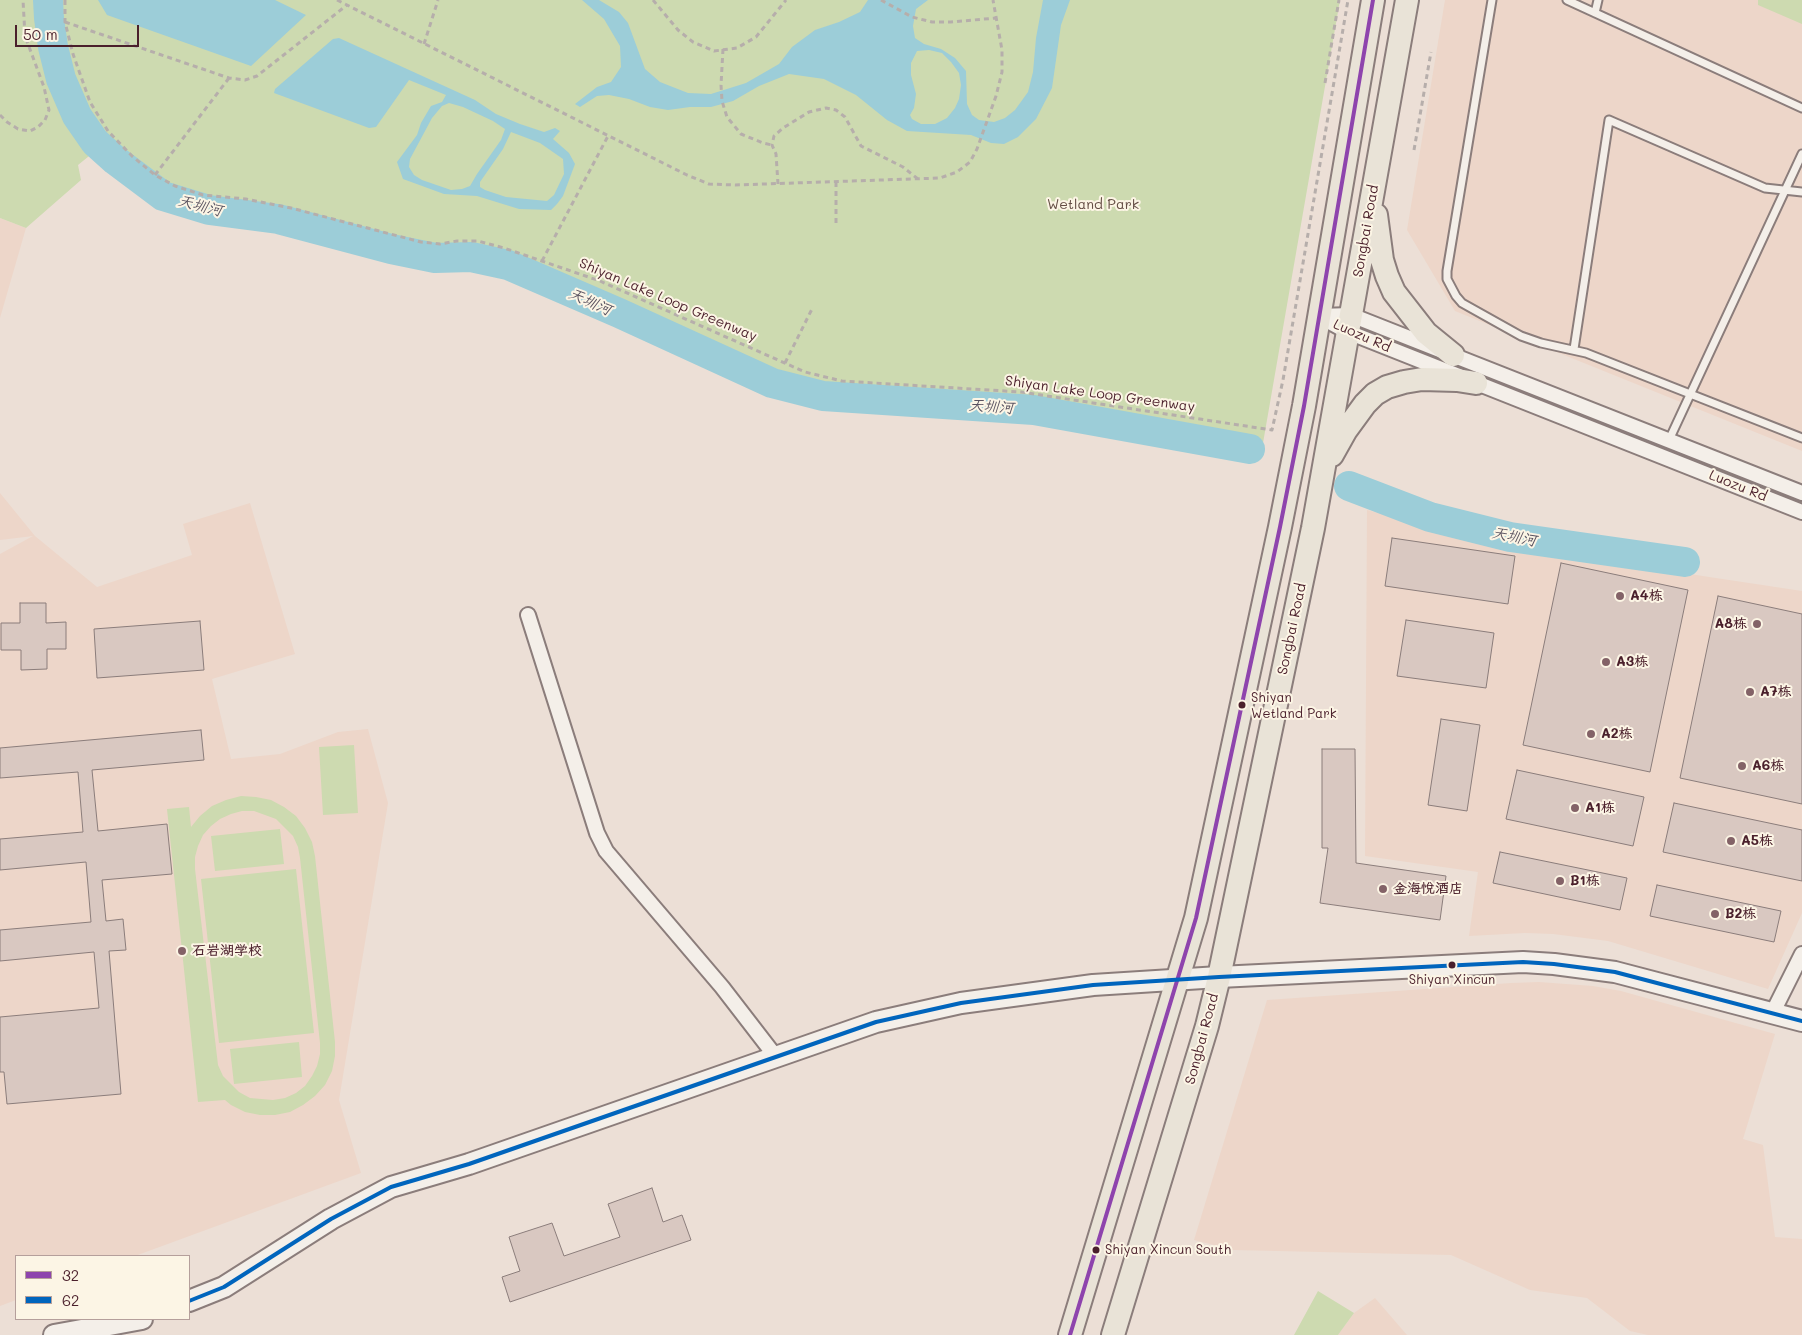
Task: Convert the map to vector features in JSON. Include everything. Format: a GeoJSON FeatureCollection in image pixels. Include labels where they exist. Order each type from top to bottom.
{"type":"FeatureCollection","features":[{"type":"Feature","properties":{"kind":"main road"},"geometry":{"type":"LineString","coordinates":[[1070,1335],[1196,918],[1280,527],[1319,316],[1373,0]]}},
{"type":"Feature","properties":{"kind":"main road","name":"Songbai Road"},"geometry":{"type":"LineString","coordinates":[[1113,1335],[1204,1036],[1219,977],[1284,673],[1322,478],[1407,0]]}},
{"type":"Feature","properties":{"kind":"main road"},"geometry":{"type":"LineString","coordinates":[[1375,182],[1382,260],[1390,284],[1405,308],[1426,333],[1453,355]]}},
{"type":"Feature","properties":{"kind":"main road"},"geometry":{"type":"LineString","coordinates":[[1322,478],[1328,462],[1346,430],[1356,415],[1375,394],[1404,382],[1422,379],[1457,380],[1476,383]]}},
{"type":"Feature","properties":{"kind":"street","name":"Luozu Rd"},"geometry":{"type":"LineString","coordinates":[[1319,316],[1453,355],[1802,493]]}},
{"type":"Feature","properties":{"kind":"street","name":"Luozu Rd"},"geometry":{"type":"LineString","coordinates":[[1350,324],[1476,383],[1802,512]]}},
{"type":"Feature","properties":{"kind":"street"},"geometry":{"type":"LineString","coordinates":[[528,615],[597,833],[606,851],[722,987],[776,1057]]}},
{"type":"Feature","properties":{"kind":"street"},"geometry":{"type":"LineString","coordinates":[[1772,1014],[1802,954]]}},
{"type":"Feature","properties":{"kind":"street"},"geometry":{"type":"LineString","coordinates":[[190,1301],[224,1287],[331,1219],[391,1187],[470,1164],[876,1022],[960,1003],[1093,985],[1492,962],[1554,964],[1615,972],[1802,1022]]}},
{"type":"Feature","properties":{"kind":"street"},"geometry":{"type":"LineString","coordinates":[[54,1335],[136,1320]]}},
{"type":"Feature","properties":{"kind":"lane"},"geometry":{"type":"LineString","coordinates":[[1492,0],[1448,261],[1447,279],[1456,296],[1470,308],[1521,336],[1541,343],[1574,349],[1802,438]]}},
{"type":"Feature","properties":{"kind":"lane"},"geometry":{"type":"LineString","coordinates":[[1567,0],[1802,108]]}},
{"type":"Feature","properties":{"kind":"lane"},"geometry":{"type":"LineString","coordinates":[[1595,13],[1598,0]]}},
{"type":"Feature","properties":{"kind":"lane"},"geometry":{"type":"LineString","coordinates":[[1574,349],[1609,120],[1765,188],[1802,192]]}},
{"type":"Feature","properties":{"kind":"lane"},"geometry":{"type":"LineString","coordinates":[[1669,440],[1802,154]]}},
{"type":"Feature","properties":{"kind":"path"},"geometry":{"type":"LineString","coordinates":[[0,115],[18,129],[30,130],[38,127],[45,120],[49,110],[44,86],[25,36],[23,0]]}},
{"type":"Feature","properties":{"kind":"path","name":"Shiyan Lake Loop Greenway"},"geometry":{"type":"LineString","coordinates":[[65,0],[65,22],[73,54],[95,109],[108,131],[132,156],[155,175],[175,186],[203,195],[246,199],[291,208],[421,242],[440,244],[457,241],[478,241],[504,248],[600,281],[805,372],[842,381],[1021,392],[1272,430],[1283,380],[1348,0]]}},
{"type":"Feature","properties":{"kind":"path"},"geometry":{"type":"LineString","coordinates":[[337,0],[687,175],[709,184],[735,185],[940,178],[957,172],[970,162],[977,149],[1002,72],[1002,50],[993,0]]}},
{"type":"Feature","properties":{"kind":"path"},"geometry":{"type":"LineString","coordinates":[[653,0],[678,30],[692,42],[714,51],[737,48],[756,38],[786,0]]}},
{"type":"Feature","properties":{"kind":"path"},"geometry":{"type":"LineString","coordinates":[[881,0],[912,18],[932,22],[996,18]]}},
{"type":"Feature","properties":{"kind":"path"},"geometry":{"type":"LineString","coordinates":[[1325,83],[1339,0]]}},
{"type":"Feature","properties":{"kind":"path"},"geometry":{"type":"LineString","coordinates":[[424,44],[438,1]]}},
{"type":"Feature","properties":{"kind":"path"},"geometry":{"type":"LineString","coordinates":[[65,22],[229,78],[245,80],[258,76],[347,5]]}},
{"type":"Feature","properties":{"kind":"path"},"geometry":{"type":"LineString","coordinates":[[723,50],[721,85],[722,101],[727,116],[741,134],[772,145]]}},
{"type":"Feature","properties":{"kind":"path"},"geometry":{"type":"LineString","coordinates":[[1414,150],[1431,52]]}},
{"type":"Feature","properties":{"kind":"path"},"geometry":{"type":"LineString","coordinates":[[155,175],[229,78]]}},
{"type":"Feature","properties":{"kind":"path"},"geometry":{"type":"LineString","coordinates":[[778,184],[776,154],[772,145],[774,136],[809,112],[826,108],[836,110],[845,117],[861,146],[903,167],[918,179]]}},
{"type":"Feature","properties":{"kind":"path"},"geometry":{"type":"LineString","coordinates":[[542,261],[608,136]]}},
{"type":"Feature","properties":{"kind":"path"},"geometry":{"type":"LineString","coordinates":[[836,182],[836,224]]}},
{"type":"Feature","properties":{"kind":"path"},"geometry":{"type":"LineString","coordinates":[[784,363],[812,309]]}},
{"type":"Feature","properties":{"kind":"shaded area"},"geometry":{"type":"Polygon","coordinates":[[[1445,0],[1802,0],[1802,451],[1455,311],[1407,230],[1445,0]]]}},
{"type":"Feature","properties":{"kind":"shaded area"},"geometry":{"type":"Polygon","coordinates":[[[0,218],[26,228],[0,318],[0,218]]]}},
{"type":"Feature","properties":{"kind":"shaded area","name":"石岩湖学校"},"geometry":{"type":"Polygon","coordinates":[[[0,493],[35,536],[97,587],[192,555],[183,524],[250,503],[295,654],[212,679],[231,759],[280,754],[338,732],[368,729],[388,803],[339,1100],[361,1173],[138,1255],[15,1255],[15,1300],[0,1306],[0,554],[33,536],[0,540],[0,493]]]}},
{"type":"Feature","properties":{"kind":"shaded area"},"geometry":{"type":"Polygon","coordinates":[[[1367,510],[1524,549],[1802,591],[1802,913],[1768,989],[1608,941],[1553,934],[1525,933],[1469,936],[1478,872],[1365,856],[1367,510]]]}},
{"type":"Feature","properties":{"kind":"shaded area"},"geometry":{"type":"Polygon","coordinates":[[[1539,982],[1593,986],[1621,991],[1775,1034],[1743,1139],[1763,1145],[1775,1237],[1802,1239],[1802,1335],[1648,1335],[1630,1331],[1587,1298],[1530,1290],[1451,1255],[1233,1250],[1194,1240],[1267,1000],[1539,982]]]}},
{"type":"Feature","properties":{"kind":"shaded area"},"geometry":{"type":"Polygon","coordinates":[[[1375,1298],[1407,1335],[1338,1335],[1354,1313],[1375,1298]]]}},
{"type":"Feature","properties":{"kind":"green space","name":"Wetland Park"},"geometry":{"type":"Polygon","coordinates":[[[0,0],[1340,0],[1263,443],[1033,404],[822,389],[771,378],[620,305],[499,255],[463,249],[429,251],[377,242],[277,213],[240,206],[210,204],[165,190],[127,164],[104,144],[78,165],[81,180],[26,228],[0,218],[0,0]]]}},
{"type":"Feature","properties":{"kind":"green space"},"geometry":{"type":"Polygon","coordinates":[[[1758,0],[1802,0],[1802,24],[1758,5],[1758,0]]]}},
{"type":"Feature","properties":{"kind":"green space"},"geometry":{"type":"Polygon","coordinates":[[[354,745],[358,813],[323,815],[319,747],[354,745]]]}},
{"type":"Feature","properties":{"kind":"green space"},"geometry":{"type":"Polygon","coordinates":[[[241,796],[256,797],[271,800],[284,807],[296,816],[305,828],[312,842],[315,856],[335,1056],[332,1071],[325,1085],[315,1096],[290,1112],[275,1115],[245,1112],[225,1100],[198,1102],[167,809],[189,807],[191,827],[212,806],[241,796]],[[242,811],[231,814],[211,826],[203,835],[198,846],[195,857],[195,869],[218,1065],[223,1076],[239,1092],[250,1098],[273,1100],[285,1098],[305,1086],[317,1066],[320,1043],[298,847],[293,836],[276,819],[254,811],[242,811]]]}},
{"type":"Feature","properties":{"kind":"green space"},"geometry":{"type":"Polygon","coordinates":[[[280,829],[284,864],[215,871],[211,836],[280,829]]]}},
{"type":"Feature","properties":{"kind":"green space"},"geometry":{"type":"Polygon","coordinates":[[[296,869],[314,1033],[219,1043],[201,879],[296,869]]]}},
{"type":"Feature","properties":{"kind":"green space"},"geometry":{"type":"Polygon","coordinates":[[[299,1042],[302,1077],[234,1084],[230,1049],[299,1042]]]}},
{"type":"Feature","properties":{"kind":"green space"},"geometry":{"type":"Polygon","coordinates":[[[1318,1291],[1354,1313],[1338,1335],[1294,1335],[1318,1291]]]}},
{"type":"Feature","properties":{"kind":"water"},"geometry":{"type":"Polygon","coordinates":[[[98,0],[275,0],[306,15],[251,66],[107,15],[98,0]]]}},
{"type":"Feature","properties":{"kind":"water"},"geometry":{"type":"Polygon","coordinates":[[[582,0],[599,0],[619,12],[628,23],[645,69],[660,82],[688,93],[711,94],[746,83],[779,64],[792,47],[815,30],[860,12],[868,0],[928,0],[916,9],[913,26],[915,38],[924,44],[941,49],[955,58],[966,71],[967,104],[972,115],[979,120],[994,122],[1005,118],[1015,110],[1028,92],[1033,72],[1036,38],[1043,0],[1070,0],[1061,25],[1052,88],[1036,119],[1018,137],[1004,144],[991,143],[971,135],[907,131],[887,120],[856,95],[824,79],[789,74],[759,86],[733,101],[711,107],[668,110],[650,107],[629,99],[609,95],[597,96],[580,107],[575,104],[597,87],[611,82],[621,67],[620,46],[604,19],[582,0]],[[929,50],[917,51],[911,63],[911,75],[916,94],[914,108],[910,115],[912,119],[921,124],[935,124],[947,118],[959,99],[961,85],[959,73],[942,53],[929,50]]]}},
{"type":"Feature","properties":{"kind":"water"},"geometry":{"type":"Polygon","coordinates":[[[339,38],[475,100],[496,114],[520,124],[544,132],[555,128],[560,131],[553,139],[569,153],[575,164],[563,196],[551,210],[519,209],[477,196],[444,194],[403,179],[397,162],[417,135],[421,123],[431,106],[442,102],[446,95],[409,80],[376,127],[369,128],[274,93],[275,89],[333,39],[339,38]],[[449,103],[442,106],[432,118],[410,159],[409,167],[414,175],[422,180],[451,190],[470,186],[501,140],[505,129],[493,121],[463,107],[449,103]],[[511,132],[503,149],[480,182],[480,187],[506,197],[547,201],[554,195],[564,174],[563,159],[540,143],[511,132]]]}},
{"type":"Feature","properties":{"kind":"building"},"geometry":{"type":"Polygon","coordinates":[[[1392,538],[1515,556],[1508,604],[1385,586],[1392,538]]]}},
{"type":"Feature","properties":{"kind":"building"},"geometry":{"type":"Polygon","coordinates":[[[1561,563],[1688,590],[1650,772],[1523,745],[1561,563]]]}},
{"type":"Feature","properties":{"kind":"building"},"geometry":{"type":"Polygon","coordinates":[[[1718,596],[1802,614],[1802,804],[1680,778],[1718,596]]]}},
{"type":"Feature","properties":{"kind":"building"},"geometry":{"type":"Polygon","coordinates":[[[20,603],[46,603],[46,623],[66,622],[66,649],[47,649],[47,669],[21,670],[21,650],[1,650],[1,623],[20,623],[20,603]]]}},
{"type":"Feature","properties":{"kind":"building"},"geometry":{"type":"Polygon","coordinates":[[[1406,620],[1494,633],[1486,688],[1397,676],[1406,620]]]}},
{"type":"Feature","properties":{"kind":"building"},"geometry":{"type":"Polygon","coordinates":[[[200,621],[204,670],[97,678],[94,629],[200,621]]]}},
{"type":"Feature","properties":{"kind":"building"},"geometry":{"type":"Polygon","coordinates":[[[1441,719],[1480,725],[1467,811],[1428,805],[1441,719]]]}},
{"type":"Feature","properties":{"kind":"building"},"geometry":{"type":"Polygon","coordinates":[[[201,730],[204,760],[92,770],[98,831],[167,824],[172,874],[102,880],[106,921],[123,919],[126,950],[109,951],[121,1094],[7,1104],[4,1072],[0,1072],[0,1017],[99,1008],[94,952],[0,961],[0,930],[91,922],[86,862],[0,870],[0,839],[83,832],[78,772],[0,778],[0,748],[201,730]]]}},
{"type":"Feature","properties":{"kind":"building"},"geometry":{"type":"Polygon","coordinates":[[[1322,749],[1355,749],[1356,863],[1446,876],[1440,920],[1320,903],[1328,848],[1322,848],[1322,749]]]}},
{"type":"Feature","properties":{"kind":"building","name":"A1栋"},"geometry":{"type":"Polygon","coordinates":[[[1517,770],[1644,797],[1633,846],[1506,819],[1517,770]]]}},
{"type":"Feature","properties":{"kind":"building","name":"A5栋"},"geometry":{"type":"Polygon","coordinates":[[[1674,803],[1802,830],[1802,881],[1663,852],[1674,803]]]}},
{"type":"Feature","properties":{"kind":"building","name":"B1栋"},"geometry":{"type":"Polygon","coordinates":[[[1500,852],[1627,878],[1620,910],[1493,883],[1500,852]]]}},
{"type":"Feature","properties":{"kind":"building","name":"B2栋"},"geometry":{"type":"Polygon","coordinates":[[[1657,885],[1781,911],[1774,942],[1650,916],[1657,885]]]}},
{"type":"Feature","properties":{"kind":"building"},"geometry":{"type":"Polygon","coordinates":[[[652,1188],[663,1222],[682,1215],[691,1240],[510,1302],[502,1277],[520,1271],[509,1237],[552,1223],[564,1256],[620,1237],[608,1204],[652,1188]]]}},
{"type":"Feature","properties":{"kind":"waterway","name":"天圳河"},"geometry":{"type":"LineString","coordinates":[[48,0],[53,47],[61,79],[77,116],[95,142],[115,160],[163,196],[209,210],[278,219],[391,249],[435,258],[471,257],[508,265],[772,383],[823,396],[1034,410],[1250,449]]}},
{"type":"Feature","properties":{"kind":"waterway","name":"天圳河"},"geometry":{"type":"LineString","coordinates":[[1349,486],[1430,517],[1510,537],[1685,562]]}},
{"type":"Feature","properties":{"kind":"transit line","name":"32"},"geometry":{"type":"LineString","coordinates":[[1070,1335],[1196,918],[1304,406],[1373,0]]}},
{"type":"Feature","properties":{"kind":"transit line","name":"62"},"geometry":{"type":"LineString","coordinates":[[190,1301],[224,1287],[331,1219],[391,1187],[469,1164],[876,1022],[961,1003],[1093,985],[1523,962],[1615,972],[1802,1021]]}},
{"type":"Feature","properties":{"kind":"place","name":"A4栋"},"geometry":{"type":"Point","coordinates":[1620,596]}},
{"type":"Feature","properties":{"kind":"place","name":"A8栋"},"geometry":{"type":"Point","coordinates":[1757,624]}},
{"type":"Feature","properties":{"kind":"place","name":"A3栋"},"geometry":{"type":"Point","coordinates":[1606,662]}},
{"type":"Feature","properties":{"kind":"place","name":"A7栋"},"geometry":{"type":"Point","coordinates":[1750,692]}},
{"type":"Feature","properties":{"kind":"place","name":"Shiyan Wetland Park"},"geometry":{"type":"Point","coordinates":[1242,705]}},
{"type":"Feature","properties":{"kind":"place","name":"A2栋"},"geometry":{"type":"Point","coordinates":[1591,734]}},
{"type":"Feature","properties":{"kind":"place","name":"A6栋"},"geometry":{"type":"Point","coordinates":[1742,766]}},
{"type":"Feature","properties":{"kind":"place","name":"A1栋"},"geometry":{"type":"Point","coordinates":[1575,808]}},
{"type":"Feature","properties":{"kind":"place","name":"A5栋"},"geometry":{"type":"Point","coordinates":[1731,841]}},
{"type":"Feature","properties":{"kind":"place","name":"B1栋"},"geometry":{"type":"Point","coordinates":[1560,881]}},
{"type":"Feature","properties":{"kind":"place","name":"金海悦酒店"},"geometry":{"type":"Point","coordinates":[1383,889]}},
{"type":"Feature","properties":{"kind":"place","name":"B2栋"},"geometry":{"type":"Point","coordinates":[1715,914]}},
{"type":"Feature","properties":{"kind":"place","name":"石岩湖学校"},"geometry":{"type":"Point","coordinates":[182,951]}},
{"type":"Feature","properties":{"kind":"place","name":"Shiyan Xincun"},"geometry":{"type":"Point","coordinates":[1452,965]}},
{"type":"Feature","properties":{"kind":"place","name":"Shiyan Xincun South"},"geometry":{"type":"Point","coordinates":[1096,1250]}}]}
